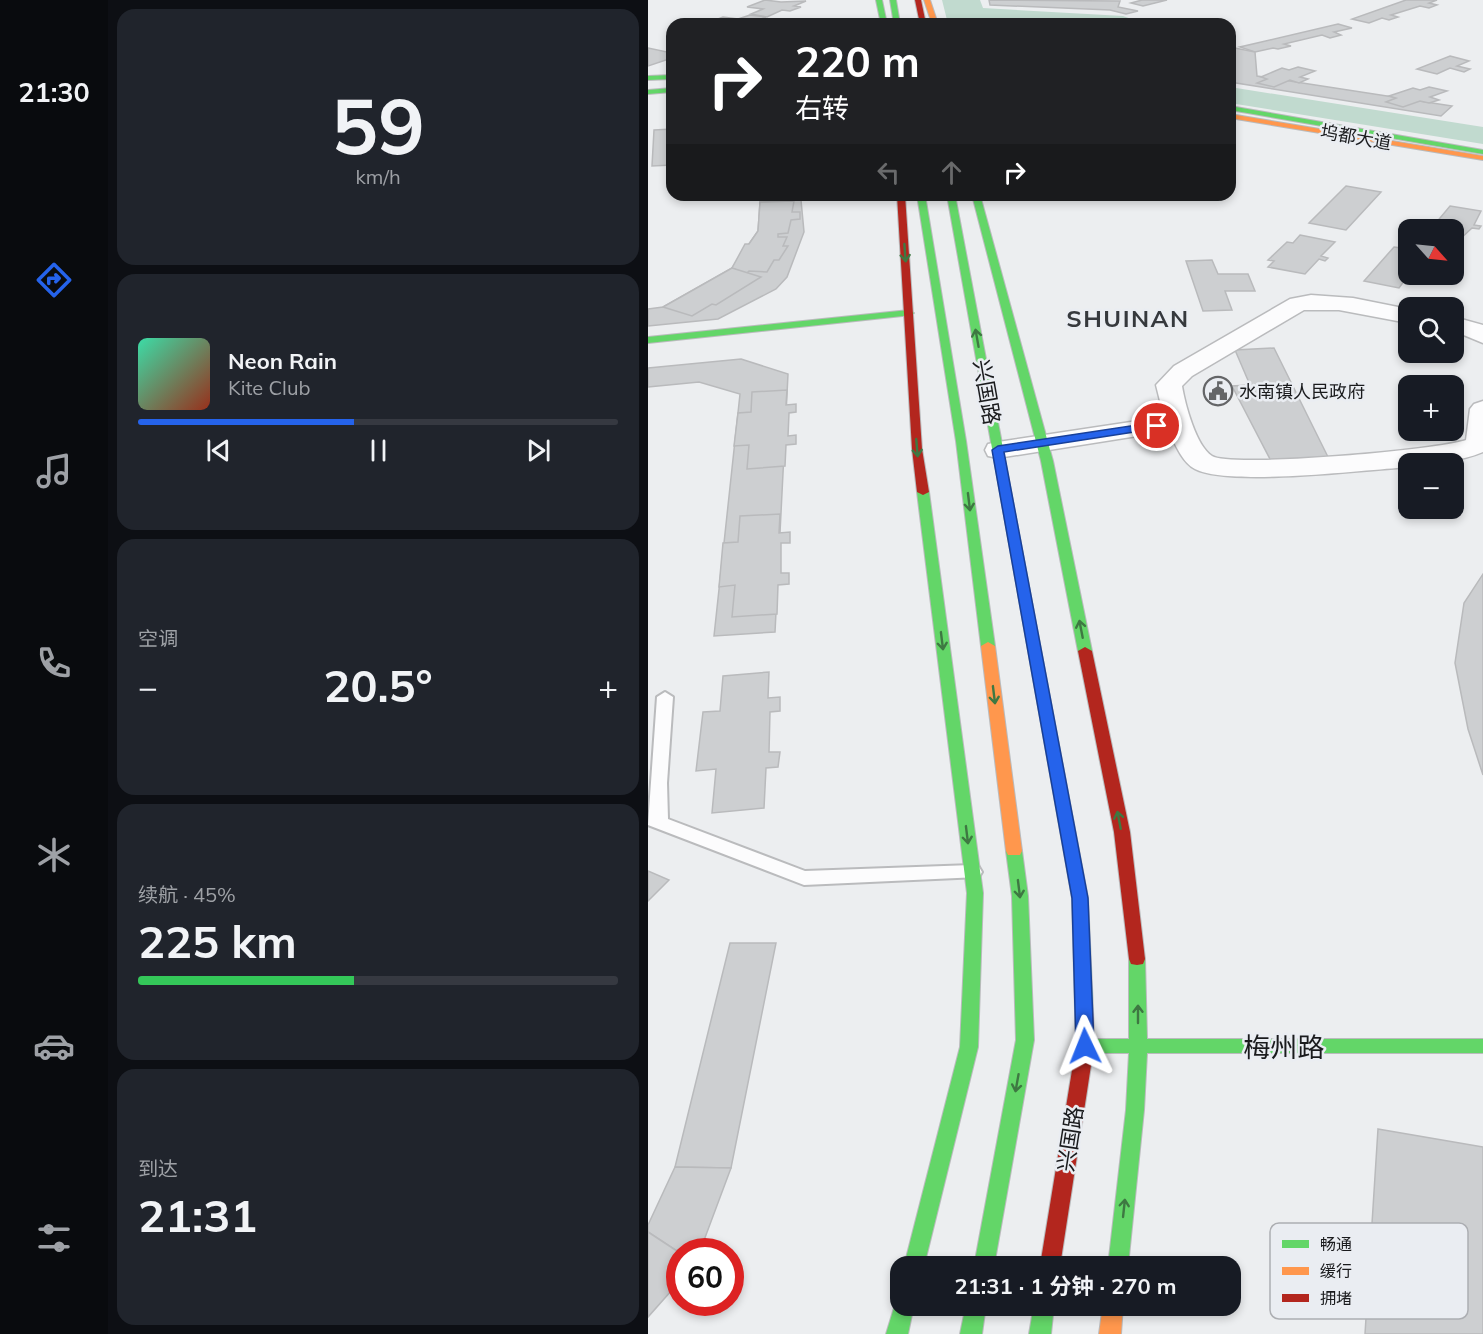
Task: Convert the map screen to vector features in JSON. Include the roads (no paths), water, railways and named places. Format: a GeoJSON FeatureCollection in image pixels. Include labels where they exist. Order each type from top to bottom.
{"type":"FeatureCollection","features":[{"type":"Feature","properties":{"kind":"street"},"geometry":{"type":"LineString","coordinates":[[879,0],[883,18]]}},
{"type":"Feature","properties":{"kind":"street"},"geometry":{"type":"LineString","coordinates":[[893,0],[896,18]]}},
{"type":"Feature","properties":{"kind":"street"},"geometry":{"type":"LineString","coordinates":[[918,0],[922,18]]}},
{"type":"Feature","properties":{"kind":"street"},"geometry":{"type":"LineString","coordinates":[[927,0],[933,18]]}},
{"type":"Feature","properties":{"kind":"street"},"geometry":{"type":"LineString","coordinates":[[648,78],[666,77]]}},
{"type":"Feature","properties":{"kind":"street"},"geometry":{"type":"LineString","coordinates":[[648,84],[666,82]]}},
{"type":"Feature","properties":{"kind":"street"},"geometry":{"type":"LineString","coordinates":[[648,92],[666,90]]}},
{"type":"Feature","properties":{"kind":"street"},"geometry":{"type":"LineString","coordinates":[[648,97],[666,96]]}},
{"type":"Feature","properties":{"kind":"street"},"geometry":{"type":"LineString","coordinates":[[1236,109],[1483,152]]}},
{"type":"Feature","properties":{"kind":"street","name":"坞都大道"},"geometry":{"type":"LineString","coordinates":[[1236,117],[1483,158]]}},
{"type":"Feature","properties":{"kind":"street","name":"坞都大道"},"geometry":{"type":"LineString","coordinates":[[1236,124],[1483,166]]}},
{"type":"Feature","properties":{"kind":"street"},"geometry":{"type":"LineString","coordinates":[[1236,129],[1483,172]]}},
{"type":"Feature","properties":{"kind":"street"},"geometry":{"type":"LineString","coordinates":[[901,201],[917,449],[975,893],[969,1047],[917,1256]]}},
{"type":"Feature","properties":{"kind":"street","name":"兴国路"},"geometry":{"type":"LineString","coordinates":[[922,201],[961,441],[1020,896],[1025,1040],[986,1256]]}},
{"type":"Feature","properties":{"kind":"street","name":"兴国路"},"geometry":{"type":"LineString","coordinates":[[952,201],[1080,898],[1085,1046],[1052,1256]]}},
{"type":"Feature","properties":{"kind":"street"},"geometry":{"type":"LineString","coordinates":[[978,201],[1042,443],[1122,832],[1137,952],[1138,1047],[1135,1110],[1119,1256]]}},
{"type":"Feature","properties":{"kind":"street"},"geometry":{"type":"LineString","coordinates":[[1398,314],[1312,301],[1298,304],[1183,371],[1168,385],[1169,397],[1179,422],[1201,462],[1221,468],[1242,468],[1424,457],[1468,450],[1478,444],[1483,432],[1483,409]]}},
{"type":"Feature","properties":{"kind":"street"},"geometry":{"type":"LineString","coordinates":[[648,340],[909,313]]}},
{"type":"Feature","properties":{"kind":"street"},"geometry":{"type":"LineString","coordinates":[[1464,327],[1478,331],[1483,336]]}},
{"type":"Feature","properties":{"kind":"street"},"geometry":{"type":"LineString","coordinates":[[998,450],[1179,422]]}},
{"type":"Feature","properties":{"kind":"street","name":"梅州路"},"geometry":{"type":"LineString","coordinates":[[1085,1046],[1483,1046]]}},
{"type":"Feature","properties":{"kind":"street"},"geometry":{"type":"LineString","coordinates":[[897,1334],[901,1316]]}},
{"type":"Feature","properties":{"kind":"street"},"geometry":{"type":"LineString","coordinates":[[971,1334],[974,1316]]}},
{"type":"Feature","properties":{"kind":"street"},"geometry":{"type":"LineString","coordinates":[[1040,1334],[1042,1316]]}},
{"type":"Feature","properties":{"kind":"street"},"geometry":{"type":"LineString","coordinates":[[1110,1334],[1112,1316]]}},
{"type":"Feature","properties":{"kind":"lane"},"geometry":{"type":"LineString","coordinates":[[665,697],[654,820],[804,878],[972,872]]}},
{"type":"Feature","properties":{"kind":"place","name":"水南镇人民政府"},"geometry":{"type":"Point","coordinates":[1218,391]}},
{"type":"Feature","properties":{"kind":"district","name":"SHUINAN"},"geometry":{"type":"Point","coordinates":[1128,318]}}]}
